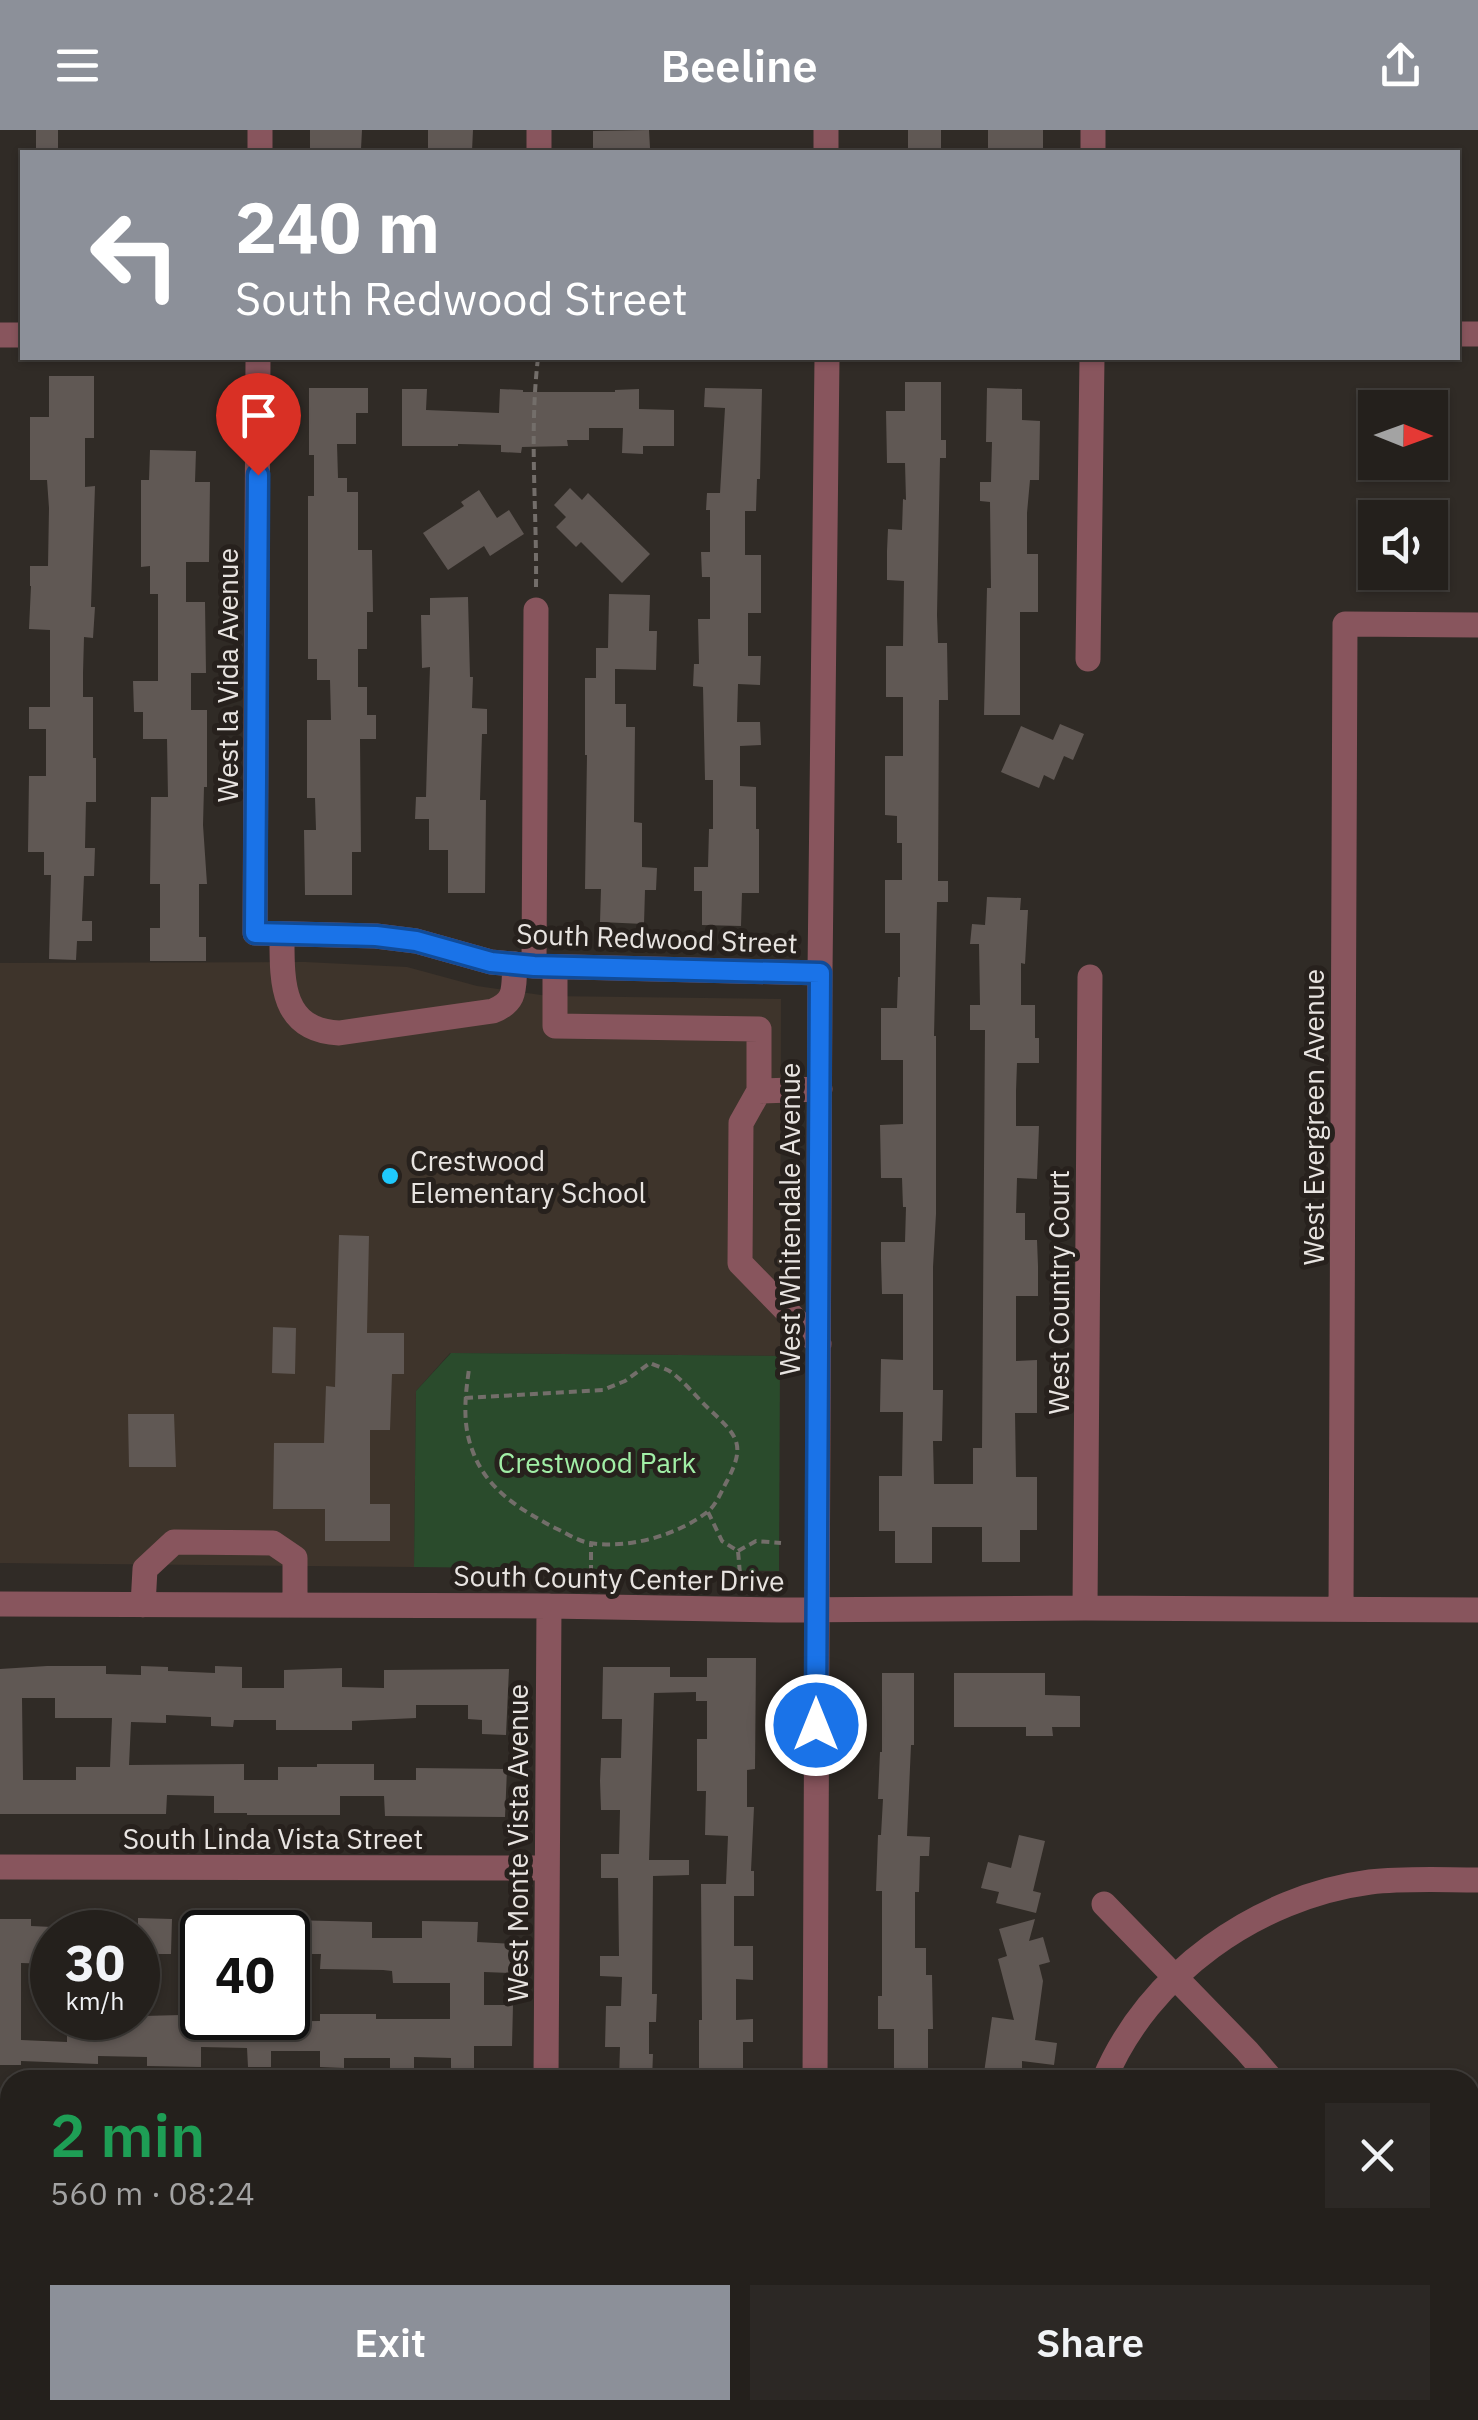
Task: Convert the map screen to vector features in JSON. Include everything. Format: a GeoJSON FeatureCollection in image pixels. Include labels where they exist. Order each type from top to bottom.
{"type":"FeatureCollection","features":[{"type":"Feature","properties":{"kind":"street","name":"West la Vida Avenue"},"geometry":{"type":"LineString","coordinates":[[255,933],[258,360]]}},
{"type":"Feature","properties":{"kind":"street","name":"West Whitendale Avenue"},"geometry":{"type":"LineString","coordinates":[[815,2070],[827,360]]}},
{"type":"Feature","properties":{"kind":"street"},"geometry":{"type":"LineString","coordinates":[[1088,659],[1092,360]]}},
{"type":"Feature","properties":{"kind":"street"},"geometry":{"type":"LineString","coordinates":[[536,610],[535,965],[555,1026],[759,1029],[759,1091],[742,1123],[740,1263],[819,1344]]}},
{"type":"Feature","properties":{"kind":"street","name":"West Evergreen Avenue"},"geometry":{"type":"LineString","coordinates":[[1341,1610],[1345,624],[1478,625]]}},
{"type":"Feature","properties":{"kind":"street","name":"South Redwood Street"},"geometry":{"type":"LineString","coordinates":[[255,933],[376,936],[416,941],[491,962],[820,973]]}},
{"type":"Feature","properties":{"kind":"street"},"geometry":{"type":"LineString","coordinates":[[282,934],[283,975],[290,1008],[306,1025],[322,1032],[339,1033],[494,1011],[506,1006],[535,965]]}},
{"type":"Feature","properties":{"kind":"street","name":"West Country Court"},"geometry":{"type":"LineString","coordinates":[[1085,1608],[1090,977]]}},
{"type":"Feature","properties":{"kind":"street"},"geometry":{"type":"LineString","coordinates":[[759,1091],[820,1089]]}},
{"type":"Feature","properties":{"kind":"street"},"geometry":{"type":"LineString","coordinates":[[143,1605],[145,1569],[174,1542],[273,1543],[294,1558],[295,1605]]}},
{"type":"Feature","properties":{"kind":"street","name":"South County Center Drive"},"geometry":{"type":"LineString","coordinates":[[0,1604],[1478,1610]]}},
{"type":"Feature","properties":{"kind":"street","name":"West Monte Vista Avenue"},"geometry":{"type":"LineString","coordinates":[[546,2070],[549,1606]]}},
{"type":"Feature","properties":{"kind":"street","name":"South Linda Vista Street"},"geometry":{"type":"LineString","coordinates":[[0,1867],[546,1868]]}},
{"type":"Feature","properties":{"kind":"street"},"geometry":{"type":"LineString","coordinates":[[1108,2070],[1116,2052],[1176,1976],[1214,1943],[1250,1921],[1281,1907],[1368,1882],[1478,1880]]}},
{"type":"Feature","properties":{"kind":"street"},"geometry":{"type":"LineString","coordinates":[[1104,1904],[1264,2070]]}},
{"type":"Feature","properties":{"kind":"path"},"geometry":{"type":"LineString","coordinates":[[536,610],[536,473],[532,444],[538,360]]}},
{"type":"Feature","properties":{"kind":"path"},"geometry":{"type":"LineString","coordinates":[[465,1398],[603,1390],[650,1364],[671,1372],[726,1425],[736,1439],[736,1464],[708,1512],[666,1534],[640,1541],[592,1543],[574,1538],[510,1502],[489,1480],[473,1454],[466,1425],[465,1398],[469,1369]]}},
{"type":"Feature","properties":{"kind":"path"},"geometry":{"type":"LineString","coordinates":[[708,1512],[722,1540],[738,1551]]}},
{"type":"Feature","properties":{"kind":"path"},"geometry":{"type":"LineString","coordinates":[[738,1551],[756,1541],[781,1543]]}},
{"type":"Feature","properties":{"kind":"path"},"geometry":{"type":"LineString","coordinates":[[591,1573],[592,1543]]}},
{"type":"Feature","properties":{"kind":"path"},"geometry":{"type":"LineString","coordinates":[[738,1551],[740,1574]]}},
{"type":"Feature","properties":{"kind":"shaded area","name":"Crestwood Elementary School"},"geometry":{"type":"Polygon","coordinates":[[[305,962],[407,967],[477,986],[548,996],[781,999],[780,1356],[450,1353],[416,1391],[414,1567],[0,1563],[0,963],[305,962]]]}},
{"type":"Feature","properties":{"kind":"green space","name":"Crestwood Park"},"geometry":{"type":"Polygon","coordinates":[[[451,1353],[780,1356],[779,1571],[414,1567],[416,1391],[451,1353]]]}},
{"type":"Feature","properties":{"kind":"building"},"geometry":{"type":"Polygon","coordinates":[[[36,130],[58,130],[58,150],[36,150],[36,130]]]}},
{"type":"Feature","properties":{"kind":"building"},"geometry":{"type":"Polygon","coordinates":[[[310,130],[362,130],[361,149],[310,148],[310,130]]]}},
{"type":"Feature","properties":{"kind":"building"},"geometry":{"type":"Polygon","coordinates":[[[428,130],[473,130],[472,150],[428,150],[428,130]]]}},
{"type":"Feature","properties":{"kind":"building"},"geometry":{"type":"Polygon","coordinates":[[[649,130],[650,148],[593,150],[593,131],[649,130]]]}},
{"type":"Feature","properties":{"kind":"building"},"geometry":{"type":"Polygon","coordinates":[[[908,130],[941,130],[941,150],[908,150],[908,130]]]}},
{"type":"Feature","properties":{"kind":"building"},"geometry":{"type":"Polygon","coordinates":[[[988,130],[1043,130],[1043,150],[988,150],[988,130]]]}},
{"type":"Feature","properties":{"kind":"building"},"geometry":{"type":"Polygon","coordinates":[[[49,376],[94,376],[94,438],[85,438],[85,487],[95,486],[91,607],[95,607],[93,638],[84,637],[83,697],[93,697],[96,758],[96,802],[86,802],[85,848],[95,848],[94,876],[84,876],[82,921],[92,921],[92,941],[77,941],[76,960],[49,959],[51,875],[44,875],[44,852],[28,852],[29,776],[46,776],[46,729],[29,729],[29,707],[50,707],[50,630],[29,629],[30,566],[48,566],[49,508],[47,480],[30,480],[30,417],[49,417],[49,376]]]}},
{"type":"Feature","properties":{"kind":"building"},"geometry":{"type":"Polygon","coordinates":[[[905,382],[941,382],[941,440],[946,440],[946,458],[940,458],[937,615],[938,643],[947,643],[948,700],[939,700],[938,881],[948,881],[948,902],[937,902],[933,1267],[933,1390],[943,1390],[942,1441],[933,1441],[934,1484],[973,1484],[973,1448],[982,1448],[985,1030],[970,1030],[970,1005],[980,1005],[979,944],[970,944],[972,924],[985,925],[987,897],[1021,898],[1020,910],[1028,910],[1025,964],[1021,963],[1021,1005],[1035,1005],[1039,1063],[1017,1063],[1016,1126],[1039,1126],[1037,1179],[1017,1178],[1016,1213],[1025,1213],[1025,1240],[1037,1240],[1038,1266],[1038,1296],[1016,1296],[1016,1361],[1037,1360],[1037,1413],[1015,1413],[1016,1477],[1037,1477],[1037,1530],[1020,1530],[1020,1562],[982,1562],[982,1527],[932,1527],[932,1563],[895,1563],[895,1531],[879,1531],[879,1476],[902,1476],[903,1412],[880,1412],[881,1359],[903,1360],[903,1294],[882,1294],[881,1242],[905,1242],[906,1207],[902,1178],[881,1178],[880,1125],[903,1124],[903,1060],[881,1060],[881,1008],[897,1008],[900,977],[900,933],[885,933],[885,880],[902,880],[902,843],[897,843],[897,816],[885,815],[885,756],[903,756],[903,697],[886,697],[886,646],[903,646],[904,581],[887,580],[887,551],[888,529],[902,530],[903,499],[906,500],[905,463],[887,463],[886,411],[905,411],[905,382]]]}},
{"type":"Feature","properties":{"kind":"building"},"geometry":{"type":"Polygon","coordinates":[[[309,388],[368,388],[368,413],[356,413],[356,444],[337,444],[338,478],[347,478],[347,492],[358,492],[358,550],[372,550],[373,612],[367,612],[367,649],[358,649],[358,687],[367,687],[367,715],[376,715],[376,739],[360,739],[361,852],[352,852],[352,895],[305,895],[304,830],[316,830],[315,798],[307,798],[307,720],[331,720],[330,680],[317,680],[317,659],[308,659],[308,496],[314,496],[314,455],[309,455],[309,388]]]}},
{"type":"Feature","properties":{"kind":"building"},"geometry":{"type":"Polygon","coordinates":[[[705,388],[762,389],[756,511],[745,511],[745,555],[761,555],[761,613],[748,613],[748,656],[761,656],[760,685],[738,684],[737,722],[760,722],[761,745],[740,746],[740,786],[756,787],[759,893],[742,893],[741,926],[702,925],[702,891],[694,891],[694,867],[708,867],[709,829],[713,829],[713,780],[705,780],[703,687],[693,686],[694,664],[699,664],[698,619],[710,619],[710,577],[702,577],[701,552],[710,552],[707,493],[720,493],[725,408],[704,407],[705,388]]]}},
{"type":"Feature","properties":{"kind":"building"},"geometry":{"type":"Polygon","coordinates":[[[987,388],[1022,389],[1022,420],[1040,421],[1039,480],[1030,480],[1027,513],[1027,554],[1038,554],[1038,612],[1020,612],[1020,715],[984,715],[987,588],[991,588],[990,502],[980,501],[980,482],[991,482],[992,442],[986,442],[987,388]]]}},
{"type":"Feature","properties":{"kind":"building"},"geometry":{"type":"Polygon","coordinates":[[[402,389],[427,389],[426,410],[499,413],[500,389],[639,389],[639,409],[674,410],[674,446],[643,446],[643,454],[622,453],[623,428],[589,428],[589,440],[567,440],[568,446],[522,447],[521,453],[501,452],[501,445],[402,446],[402,389]]]}},
{"type":"Feature","properties":{"kind":"building"},"geometry":{"type":"Polygon","coordinates":[[[150,450],[196,451],[195,482],[210,482],[209,562],[186,562],[186,602],[205,602],[206,673],[191,673],[191,710],[207,710],[203,825],[207,884],[199,884],[199,937],[206,937],[206,961],[150,961],[150,928],[160,928],[160,884],[150,884],[151,797],[168,797],[167,739],[143,739],[143,712],[134,712],[133,681],[158,681],[158,594],[150,594],[150,566],[141,567],[141,480],[149,480],[150,450]]]}},
{"type":"Feature","properties":{"kind":"building"},"geometry":{"type":"Polygon","coordinates":[[[570,488],[582,500],[588,493],[650,554],[622,583],[581,542],[576,547],[556,527],[566,517],[554,505],[570,488]]]}},
{"type":"Feature","properties":{"kind":"building"},"geometry":{"type":"Polygon","coordinates":[[[479,490],[497,518],[509,510],[524,534],[490,556],[484,546],[448,570],[423,533],[464,506],[461,502],[479,490]]]}},
{"type":"Feature","properties":{"kind":"building"},"geometry":{"type":"Polygon","coordinates":[[[609,594],[650,595],[649,631],[657,631],[656,670],[615,669],[615,704],[626,704],[626,727],[635,727],[634,822],[642,823],[642,867],[657,868],[656,890],[645,890],[644,924],[600,922],[601,889],[585,889],[585,678],[596,678],[596,648],[608,648],[609,594]]]}},
{"type":"Feature","properties":{"kind":"building"},"geometry":{"type":"Polygon","coordinates":[[[468,597],[472,708],[487,709],[487,734],[482,734],[480,800],[486,800],[485,893],[448,893],[448,850],[429,850],[429,819],[415,819],[416,797],[426,797],[430,667],[422,668],[421,615],[430,615],[430,598],[468,597]]]}},
{"type":"Feature","properties":{"kind":"building"},"geometry":{"type":"Polygon","coordinates":[[[1060,724],[1084,734],[1073,760],[1064,756],[1054,780],[1044,775],[1039,788],[1001,772],[1021,726],[1053,740],[1060,724]]]}},
{"type":"Feature","properties":{"kind":"building"},"geometry":{"type":"Polygon","coordinates":[[[339,1235],[369,1236],[367,1333],[404,1333],[404,1374],[392,1374],[390,1430],[370,1430],[370,1504],[390,1504],[390,1541],[325,1541],[325,1509],[273,1509],[274,1443],[324,1443],[326,1386],[335,1387],[339,1235]]]}},
{"type":"Feature","properties":{"kind":"building"},"geometry":{"type":"Polygon","coordinates":[[[273,1327],[296,1328],[295,1374],[272,1373],[273,1327]]]}},
{"type":"Feature","properties":{"kind":"building"},"geometry":{"type":"Polygon","coordinates":[[[128,1414],[174,1414],[176,1467],[129,1467],[128,1414]]]}},
{"type":"Feature","properties":{"kind":"building"},"geometry":{"type":"Polygon","coordinates":[[[707,1658],[756,1658],[755,1769],[747,1770],[747,1807],[754,1807],[754,1896],[734,1896],[734,1946],[753,1946],[753,1980],[736,1979],[736,2020],[753,2019],[753,2042],[743,2042],[743,2070],[699,2070],[701,1884],[726,1884],[728,1836],[705,1835],[706,1791],[697,1791],[697,1739],[707,1739],[707,1701],[696,1701],[696,1692],[654,1693],[649,1860],[689,1860],[689,1875],[653,1876],[652,1994],[657,1994],[656,2022],[649,2022],[652,2070],[619,2070],[620,2047],[605,2047],[606,2006],[621,2006],[622,1977],[600,1976],[600,1956],[619,1956],[618,1878],[601,1878],[601,1854],[619,1854],[620,1810],[601,1810],[600,1781],[601,1758],[621,1758],[622,1719],[602,1719],[603,1667],[670,1667],[670,1677],[707,1677],[707,1658]]]}},
{"type":"Feature","properties":{"kind":"building"},"geometry":{"type":"Polygon","coordinates":[[[106,1666],[106,1674],[141,1675],[141,1666],[215,1673],[215,1666],[242,1667],[242,1688],[284,1688],[284,1670],[342,1668],[342,1687],[384,1688],[384,1670],[509,1669],[506,1735],[482,1734],[482,1720],[468,1719],[468,1705],[416,1705],[416,1718],[352,1721],[352,1730],[276,1730],[276,1720],[234,1720],[233,1727],[211,1726],[211,1717],[166,1715],[166,1723],[131,1722],[129,1765],[244,1764],[244,1780],[278,1780],[278,1767],[317,1764],[374,1764],[374,1780],[416,1780],[416,1768],[507,1769],[505,1817],[385,1816],[384,1796],[340,1796],[340,1815],[214,1813],[214,1796],[167,1795],[166,1814],[0,1814],[0,1669],[106,1666]],[[22,1698],[23,1780],[76,1780],[76,1767],[110,1767],[112,1718],[55,1718],[55,1698],[22,1698]]]}},
{"type":"Feature","properties":{"kind":"building"},"geometry":{"type":"Polygon","coordinates":[[[882,1673],[914,1673],[914,1745],[907,1836],[930,1837],[929,1856],[920,1856],[919,1892],[915,1892],[915,1948],[926,1948],[926,1975],[932,1975],[933,2029],[928,2029],[928,2070],[894,2070],[894,2029],[878,2029],[878,1996],[882,1996],[882,1891],[876,1891],[883,1799],[878,1799],[882,1673]]]}},
{"type":"Feature","properties":{"kind":"building"},"geometry":{"type":"Polygon","coordinates":[[[954,1673],[1045,1673],[1045,1695],[1080,1696],[1080,1727],[1052,1727],[1053,1736],[1026,1736],[1026,1727],[954,1727],[954,1673]]]}},
{"type":"Feature","properties":{"kind":"building"},"geometry":{"type":"Polygon","coordinates":[[[1019,1835],[1045,1841],[1033,1891],[1041,1893],[1036,1913],[996,1903],[999,1892],[981,1888],[988,1862],[1011,1868],[1019,1835]]]}},
{"type":"Feature","properties":{"kind":"building"},"geometry":{"type":"Polygon","coordinates":[[[0,1919],[30,1919],[30,1963],[21,1963],[21,2040],[160,2040],[160,2016],[180,2015],[180,2040],[310,2040],[310,2021],[320,2021],[320,2014],[450,2019],[450,1983],[393,1983],[392,1971],[320,1969],[321,1954],[310,1954],[310,1921],[372,1922],[372,1938],[422,1938],[422,1921],[478,1922],[477,1942],[514,1944],[513,1973],[484,1972],[484,2005],[513,2005],[512,2046],[474,2046],[474,2069],[451,2069],[451,2058],[414,2057],[414,2069],[390,2069],[390,2058],[344,2058],[344,2068],[320,2067],[320,2051],[271,2051],[271,2067],[248,2067],[247,2048],[201,2047],[201,2067],[147,2066],[147,2057],[98,2056],[98,2064],[21,2061],[21,2065],[0,2065],[0,1919]]]}},
{"type":"Feature","properties":{"kind":"building"},"geometry":{"type":"Polygon","coordinates":[[[160,1919],[172,1919],[171,1954],[160,1954],[160,1919]]]}},
{"type":"Feature","properties":{"kind":"building"},"geometry":{"type":"Polygon","coordinates":[[[1035,1919],[1029,1941],[1043,1937],[1050,1962],[1039,1965],[1043,1981],[1035,2040],[1057,2043],[1054,2065],[1022,2061],[1022,2070],[984,2070],[992,2017],[1014,2020],[998,1959],[1007,1956],[999,1929],[1035,1919]]]}},
{"type":"Feature","properties":{"kind":"place","name":"Crestwood Elementary School"},"geometry":{"type":"Point","coordinates":[390,1176]}},
{"type":"Feature","properties":{"kind":"route"},"geometry":{"type":"LineString","coordinates":[[258,475],[255,933],[376,936],[416,941],[491,962],[534,966],[820,973],[816,1725]]}}]}
